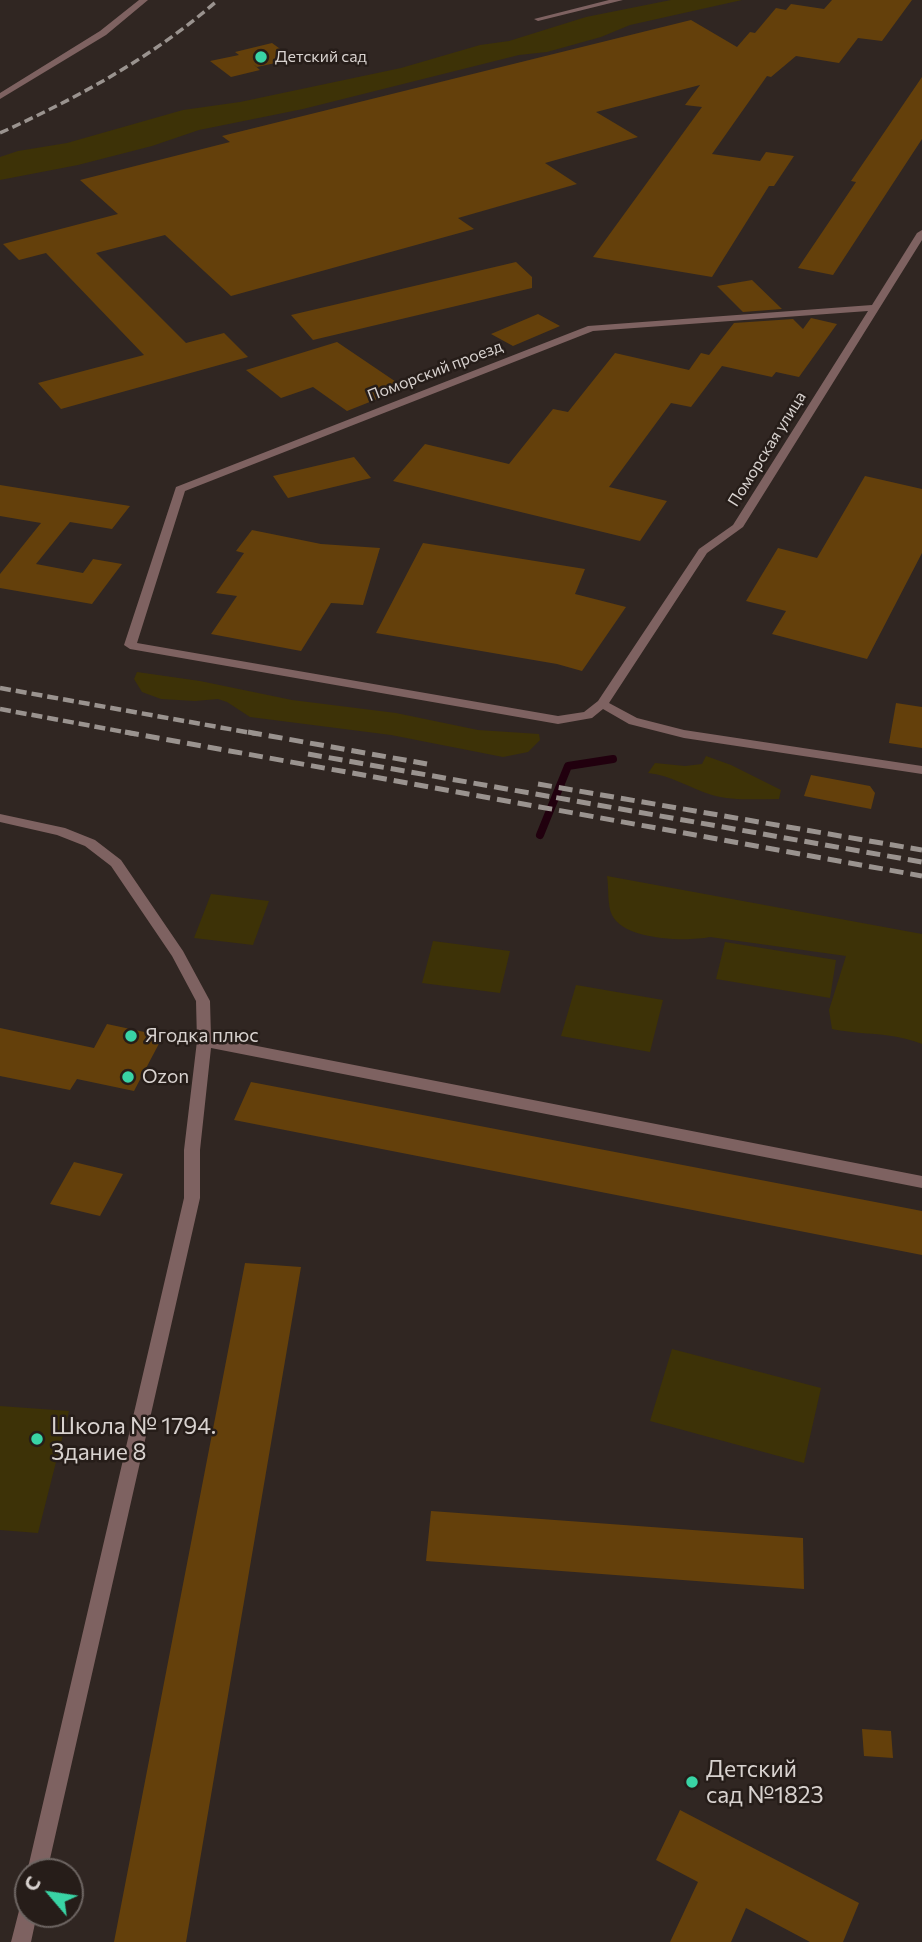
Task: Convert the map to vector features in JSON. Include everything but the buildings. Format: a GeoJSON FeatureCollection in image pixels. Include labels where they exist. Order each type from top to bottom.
{"type":"FeatureCollection","features":[{"type":"Feature","properties":{"kind":"street"},"geometry":{"type":"LineString","coordinates":[[0,96],[103,33],[144,0]]}},
{"type":"Feature","properties":{"kind":"street"},"geometry":{"type":"LineString","coordinates":[[538,19],[619,0]]}},
{"type":"Feature","properties":{"kind":"street","name":"Поморская улица"},"geometry":{"type":"LineString","coordinates":[[602,704],[703,551],[737,527],[922,233]]}},
{"type":"Feature","properties":{"kind":"street","name":"Поморский проезд"},"geometry":{"type":"LineString","coordinates":[[602,704],[588,715],[558,720],[130,645],[180,489],[591,328],[874,308]]}},
{"type":"Feature","properties":{"kind":"street"},"geometry":{"type":"LineString","coordinates":[[602,704],[633,721],[684,734],[922,770]]}},
{"type":"Feature","properties":{"kind":"street"},"geometry":{"type":"LineString","coordinates":[[0,818],[60,831],[90,843],[116,863],[178,954],[203,1002],[204,1041],[192,1150],[192,1198],[40,1858]]}},
{"type":"Feature","properties":{"kind":"street"},"geometry":{"type":"LineString","coordinates":[[204,1041],[922,1182]]}},
{"type":"Feature","properties":{"kind":"shaded area"},"geometry":{"type":"Polygon","coordinates":[[[671,0],[742,0],[630,25],[601,37],[547,52],[519,55],[303,109],[199,130],[152,146],[78,165],[0,180],[0,157],[18,151],[67,143],[183,110],[240,102],[401,68],[480,45],[509,41],[586,17],[671,0]]]}},
{"type":"Feature","properties":{"kind":"shaded area"},"geometry":{"type":"Polygon","coordinates":[[[137,672],[200,681],[292,700],[396,713],[478,730],[539,734],[540,740],[528,752],[503,757],[391,735],[250,717],[218,699],[161,699],[142,692],[134,679],[137,672]]]}},
{"type":"Feature","properties":{"kind":"shaded area"},"geometry":{"type":"Polygon","coordinates":[[[706,756],[731,765],[781,790],[779,799],[720,797],[664,776],[648,773],[655,763],[685,766],[702,764],[706,756]]]}},
{"type":"Feature","properties":{"kind":"shaded area"},"geometry":{"type":"Polygon","coordinates":[[[607,876],[922,934],[922,1044],[888,1035],[832,1029],[829,1010],[846,956],[710,937],[671,939],[629,930],[612,915],[607,876]]]}},
{"type":"Feature","properties":{"kind":"shaded area"},"geometry":{"type":"Polygon","coordinates":[[[211,894],[269,901],[253,945],[194,938],[211,894]]]}},
{"type":"Feature","properties":{"kind":"shaded area"},"geometry":{"type":"Polygon","coordinates":[[[433,941],[510,951],[500,993],[422,983],[433,941]]]}},
{"type":"Feature","properties":{"kind":"shaded area"},"geometry":{"type":"Polygon","coordinates":[[[725,942],[836,960],[830,998],[716,979],[725,942]]]}},
{"type":"Feature","properties":{"kind":"shaded area"},"geometry":{"type":"Polygon","coordinates":[[[576,985],[663,1000],[650,1052],[561,1036],[576,985]]]}},
{"type":"Feature","properties":{"kind":"shaded area"},"geometry":{"type":"Polygon","coordinates":[[[672,1349],[821,1388],[804,1463],[650,1421],[672,1349]]]}},
{"type":"Feature","properties":{"kind":"shaded area"},"geometry":{"type":"Polygon","coordinates":[[[0,1406],[69,1411],[38,1533],[0,1530],[0,1406]]]}},
{"type":"Feature","properties":{"kind":"waterway"},"geometry":{"type":"LineString","coordinates":[[540,835],[568,766],[613,759]]}},
{"type":"Feature","properties":{"kind":"railway"},"geometry":{"type":"LineString","coordinates":[[0,133],[58,105],[141,58],[218,0]]}},
{"type":"Feature","properties":{"kind":"railway"},"geometry":{"type":"LineString","coordinates":[[0,688],[257,734]]}},
{"type":"Feature","properties":{"kind":"railway"},"geometry":{"type":"LineString","coordinates":[[0,709],[135,734]]}},
{"type":"Feature","properties":{"kind":"railway"},"geometry":{"type":"LineString","coordinates":[[125,732],[922,876]]}},
{"type":"Feature","properties":{"kind":"railway"},"geometry":{"type":"LineString","coordinates":[[248,732],[427,764]]}},
{"type":"Feature","properties":{"kind":"railway"},"geometry":{"type":"LineString","coordinates":[[308,754],[922,862]]}},
{"type":"Feature","properties":{"kind":"railway"},"geometry":{"type":"LineString","coordinates":[[538,784],[922,850]]}},
{"type":"Feature","properties":{"kind":"place","name":"Детский сад"},"geometry":{"type":"Point","coordinates":[261,57]}},
{"type":"Feature","properties":{"kind":"place","name":"Ягодка плюс"},"geometry":{"type":"Point","coordinates":[131,1036]}},
{"type":"Feature","properties":{"kind":"place","name":"Ozon"},"geometry":{"type":"Point","coordinates":[128,1077]}},
{"type":"Feature","properties":{"kind":"place","name":"Школа № 1794. Здание 8"},"geometry":{"type":"Point","coordinates":[37,1439]}},
{"type":"Feature","properties":{"kind":"place","name":"Детский сад №1823"},"geometry":{"type":"Point","coordinates":[692,1782]}}]}
